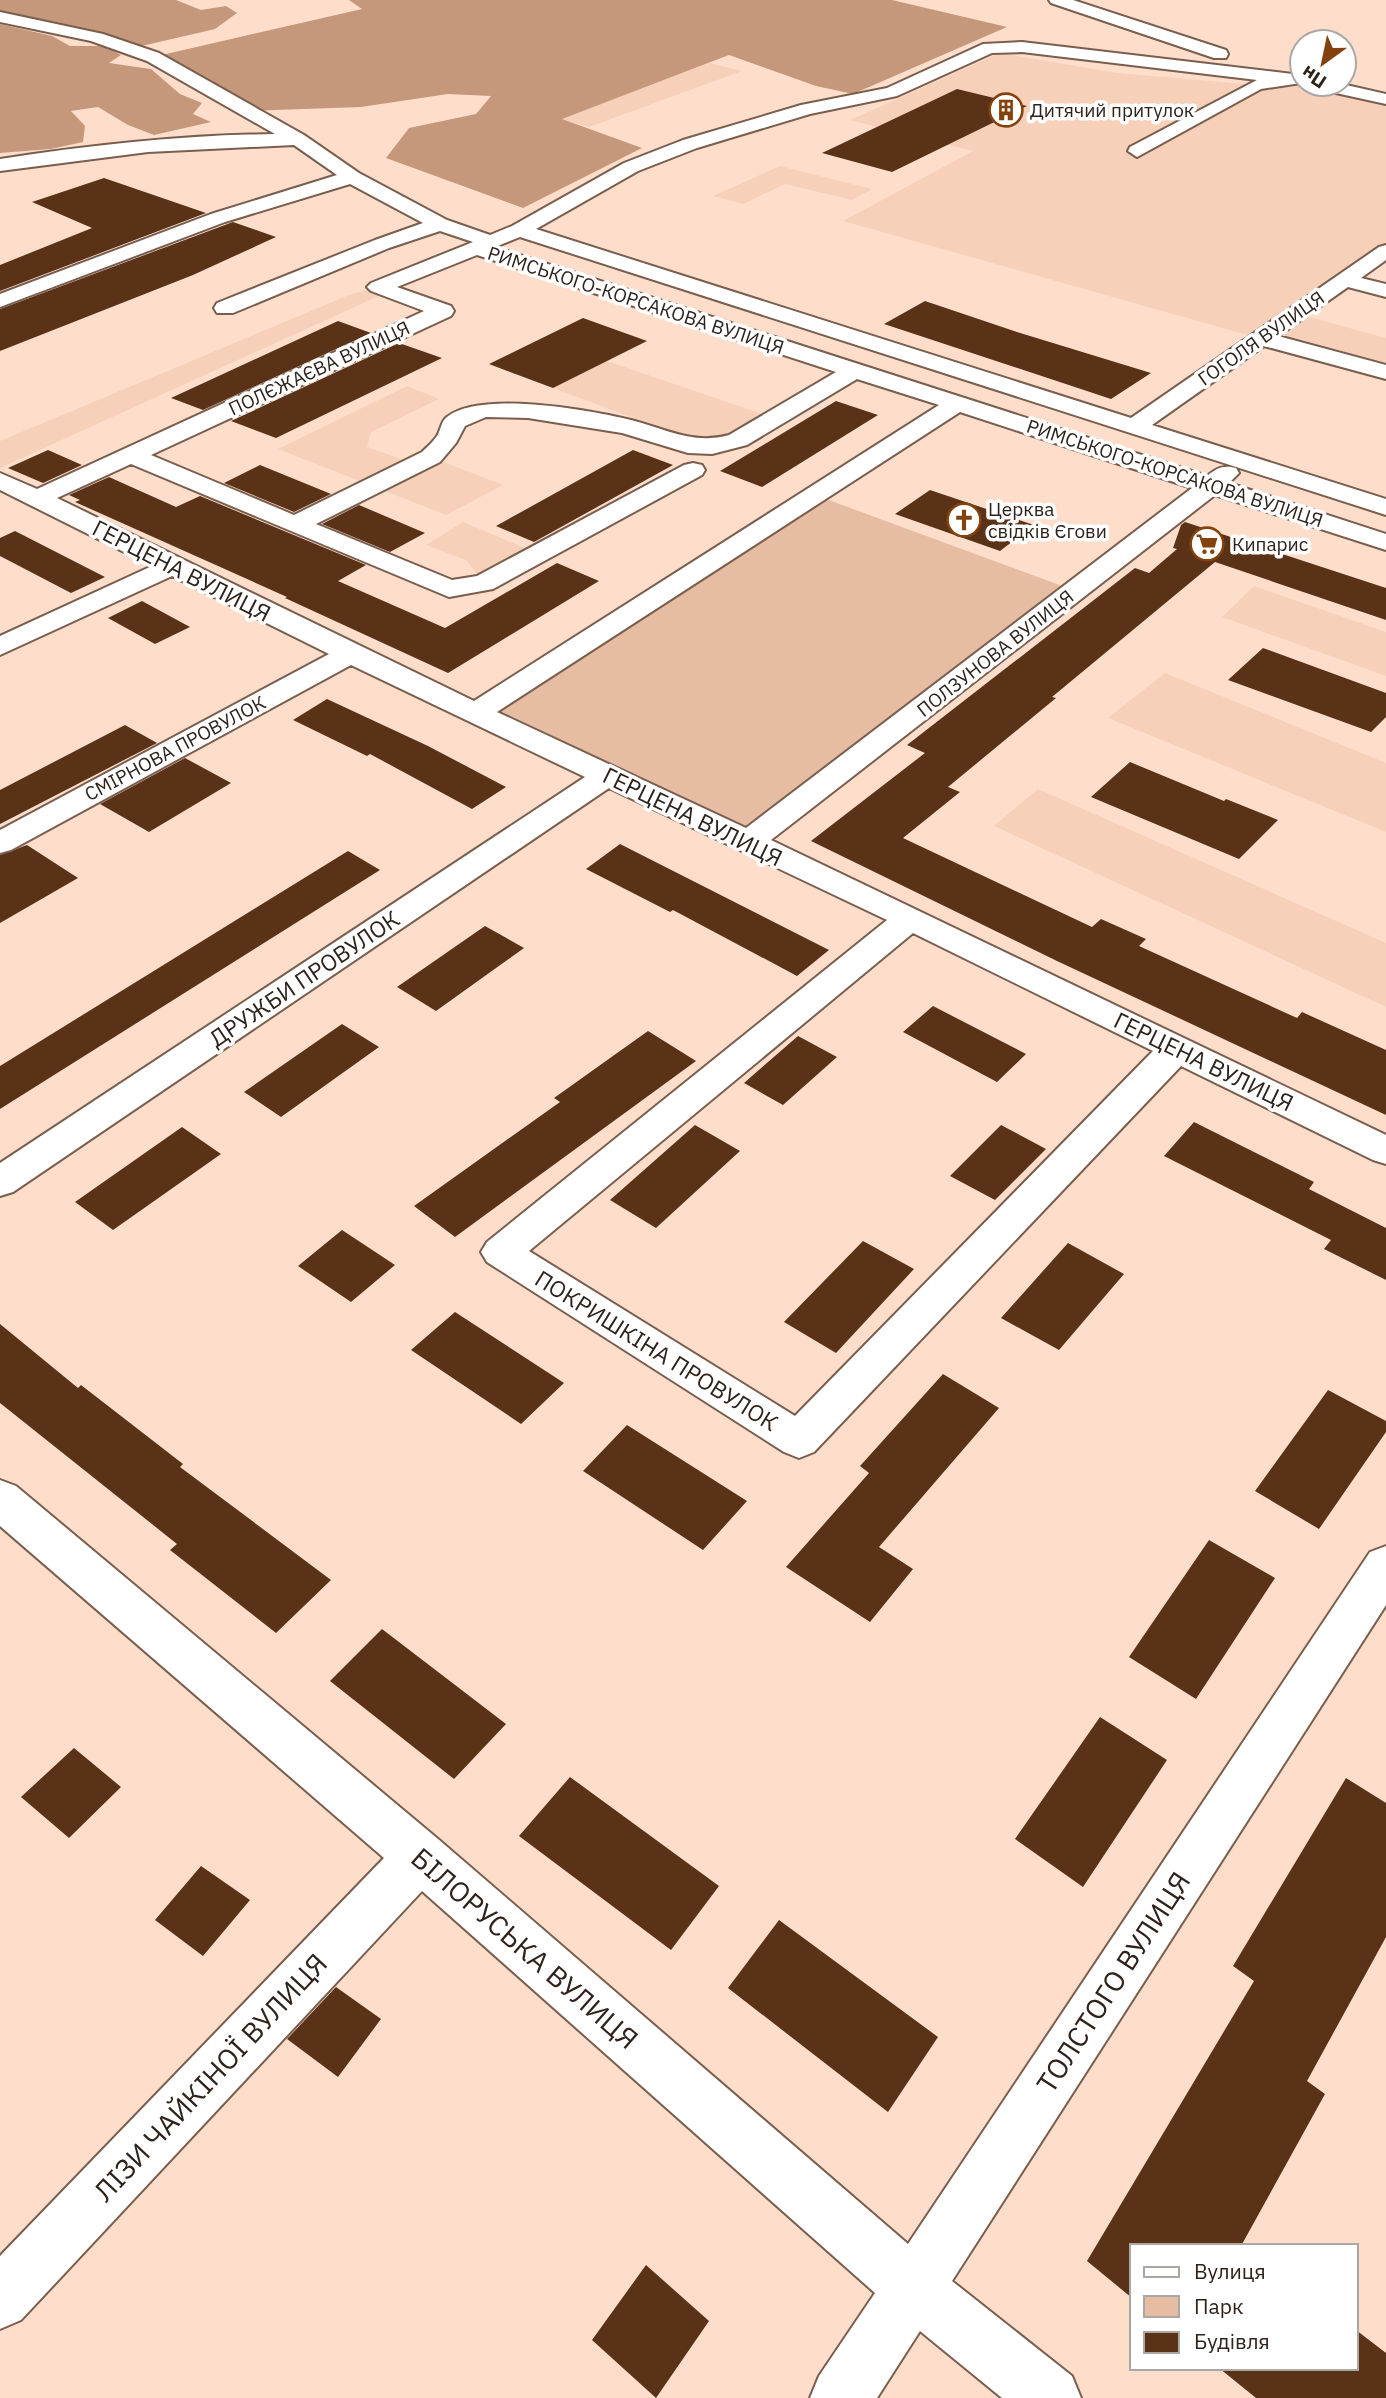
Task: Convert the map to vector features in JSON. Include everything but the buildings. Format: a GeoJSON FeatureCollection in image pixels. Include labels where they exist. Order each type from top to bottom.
{"type":"FeatureCollection","features":[{"type":"Feature","properties":{"kind":"street"},"geometry":{"type":"LineString","coordinates":[[1057,0],[1288,76]]}},
{"type":"Feature","properties":{"kind":"street"},"geometry":{"type":"LineString","coordinates":[[0,17],[76,32],[134,48],[298,139],[352,177],[483,245]]}},
{"type":"Feature","properties":{"kind":"street"},"geometry":{"type":"LineString","coordinates":[[519,230],[631,167],[690,144],[807,109],[891,92],[989,48],[1022,47],[1288,78]]}},
{"type":"Feature","properties":{"kind":"street"},"geometry":{"type":"LineString","coordinates":[[1137,151],[1256,85],[1288,80]]}},
{"type":"Feature","properties":{"kind":"street"},"geometry":{"type":"LineString","coordinates":[[1358,93],[1386,99]]}},
{"type":"Feature","properties":{"kind":"street"},"geometry":{"type":"LineString","coordinates":[[0,165],[62,155],[223,139],[298,139]]}},
{"type":"Feature","properties":{"kind":"street"},"geometry":{"type":"LineString","coordinates":[[0,301],[218,218],[352,177]]}},
{"type":"Feature","properties":{"kind":"street"},"geometry":{"type":"LineString","coordinates":[[225,308],[440,223]]}},
{"type":"Feature","properties":{"kind":"street","name":"РИМСЬКОГО-КОРСАКОВА ВУЛИЦЯ"},"geometry":{"type":"LineString","coordinates":[[483,245],[519,230],[1386,507]]}},
{"type":"Feature","properties":{"kind":"street","name":"РИМСЬКОГО-КОРСАКОВА ВУЛИЦЯ"},"geometry":{"type":"LineString","coordinates":[[483,245],[855,370],[1386,542]]}},
{"type":"Feature","properties":{"kind":"street","name":"ПОЛЄЖАЄВА ВУЛИЦЯ"},"geometry":{"type":"LineString","coordinates":[[37,498],[443,312],[379,287],[483,245]]}},
{"type":"Feature","properties":{"kind":"street","name":"ГОГОЛЯ ВУЛИЦЯ"},"geometry":{"type":"LineString","coordinates":[[1136,425],[1386,251]]}},
{"type":"Feature","properties":{"kind":"street"},"geometry":{"type":"LineString","coordinates":[[1345,280],[1386,291]]}},
{"type":"Feature","properties":{"kind":"street"},"geometry":{"type":"LineString","coordinates":[[1261,338],[1386,372]]}},
{"type":"Feature","properties":{"kind":"street"},"geometry":{"type":"LineString","coordinates":[[295,524],[431,457],[448,438],[455,422],[483,410],[528,411],[626,426],[688,446],[712,447],[738,440],[855,370]]}},
{"type":"Feature","properties":{"kind":"street"},"geometry":{"type":"LineString","coordinates":[[476,713],[958,403]]}},
{"type":"Feature","properties":{"kind":"street"},"geometry":{"type":"LineString","coordinates":[[131,455],[449,589],[484,583],[693,470]]}},
{"type":"Feature","properties":{"kind":"street","name":"ПОЛЗУНОВА ВУЛИЦЯ"},"geometry":{"type":"LineString","coordinates":[[747,843],[1242,460]]}},
{"type":"Feature","properties":{"kind":"street","name":"ГЕРЦЕНА ВУЛИЦЯ"},"geometry":{"type":"LineString","coordinates":[[0,480],[350,654],[910,918],[1386,1151]]}},
{"type":"Feature","properties":{"kind":"street"},"geometry":{"type":"LineString","coordinates":[[0,647],[172,566]]}},
{"type":"Feature","properties":{"kind":"street","name":"СМІРНОВА ПРОВУЛОК"},"geometry":{"type":"LineString","coordinates":[[0,843],[350,654]]}},
{"type":"Feature","properties":{"kind":"street","name":"ДРУЖБИ ПРОВУЛОК"},"geometry":{"type":"LineString","coordinates":[[0,1182],[608,775]]}},
{"type":"Feature","properties":{"kind":"street","name":"ПОКРИШКІНА ПРОВУЛОК"},"geometry":{"type":"LineString","coordinates":[[910,918],[501,1252],[799,1440],[1177,1048]]}},
{"type":"Feature","properties":{"kind":"street","name":"БІЛОРУСЬКА ВУЛИЦЯ"},"geometry":{"type":"LineString","coordinates":[[9,1521],[419,1856],[914,2287],[1050,2398]]}},
{"type":"Feature","properties":{"kind":"street","name":"ТОЛСТОГО ВУЛИЦЯ"},"geometry":{"type":"LineString","coordinates":[[841,2398],[1386,1566]]}},
{"type":"Feature","properties":{"kind":"street","name":"ЛІЗИ ЧАЙКІНОЇ ВУЛИЦЯ"},"geometry":{"type":"LineString","coordinates":[[0,2299],[419,1856]]}},
{"type":"Feature","properties":{"kind":"shaded area"},"geometry":{"type":"Polygon","coordinates":[[[0,0],[176,0],[201,10],[226,6],[237,13],[215,29],[133,48],[0,17],[0,0]]]}},
{"type":"Feature","properties":{"kind":"shaded area"},"geometry":{"type":"Polygon","coordinates":[[[349,0],[892,0],[1007,27],[853,94],[816,86],[729,55],[562,119],[642,148],[523,208],[386,158],[409,128],[476,114],[491,96],[448,94],[361,107],[249,111],[153,57],[362,9],[349,0]]]}},
{"type":"Feature","properties":{"kind":"shaded area"},"geometry":{"type":"Polygon","coordinates":[[[0,24],[52,36],[70,46],[104,46],[121,55],[109,63],[151,69],[180,94],[202,103],[193,114],[211,122],[154,135],[128,125],[98,107],[71,111],[85,126],[83,142],[51,149],[0,153],[0,24]]]}},
{"type":"Feature","properties":{"kind":"shaded area"},"geometry":{"type":"Polygon","coordinates":[[[1000,53],[1117,73],[1256,85],[1288,80],[1288,98],[1358,98],[1358,93],[1386,99],[1386,251],[1298,314],[1386,338],[1386,374],[843,221],[973,151],[850,120],[1000,53]]]}},
{"type":"Feature","properties":{"kind":"shaded area"},"geometry":{"type":"Polygon","coordinates":[[[710,63],[742,71],[589,127],[560,119],[710,63]]]}},
{"type":"Feature","properties":{"kind":"shaded area"},"geometry":{"type":"Polygon","coordinates":[[[780,166],[872,189],[852,200],[785,184],[743,204],[713,196],[780,166]]]}},
{"type":"Feature","properties":{"kind":"shaded area"},"geometry":{"type":"Polygon","coordinates":[[[378,287],[390,291],[0,468],[0,441],[349,295],[378,287]]]}},
{"type":"Feature","properties":{"kind":"shaded area"},"geometry":{"type":"Polygon","coordinates":[[[607,361],[762,414],[712,447],[553,388],[607,361]]]}},
{"type":"Feature","properties":{"kind":"shaded area"},"geometry":{"type":"Polygon","coordinates":[[[407,386],[439,399],[371,432],[367,447],[415,464],[431,457],[503,485],[446,515],[278,449],[407,386]]]}},
{"type":"Feature","properties":{"kind":"shaded area"},"geometry":{"type":"Polygon","coordinates":[[[463,522],[539,554],[484,583],[466,560],[426,545],[463,522]]]}},
{"type":"Feature","properties":{"kind":"shaded area"},"geometry":{"type":"Polygon","coordinates":[[[1254,586],[1386,632],[1386,676],[1222,617],[1254,586]]]}},
{"type":"Feature","properties":{"kind":"shaded area"},"geometry":{"type":"Polygon","coordinates":[[[1165,673],[1386,763],[1386,832],[1108,718],[1165,673]]]}},
{"type":"Feature","properties":{"kind":"shaded area"},"geometry":{"type":"Polygon","coordinates":[[[1038,789],[1386,943],[1386,1007],[994,826],[1038,789]]]}},
{"type":"Feature","properties":{"kind":"green space"},"geometry":{"type":"Polygon","coordinates":[[[815,495],[1076,591],[747,843],[476,713],[815,495]]]}},
{"type":"Feature","properties":{"kind":"place","name":"Дитячий притулок"},"geometry":{"type":"Point","coordinates":[1006,110]}},
{"type":"Feature","properties":{"kind":"place","name":"Церква свідків Єгови"},"geometry":{"type":"Point","coordinates":[964,520]}},
{"type":"Feature","properties":{"kind":"place","name":"Кипарис"},"geometry":{"type":"Point","coordinates":[1207,544]}}]}
